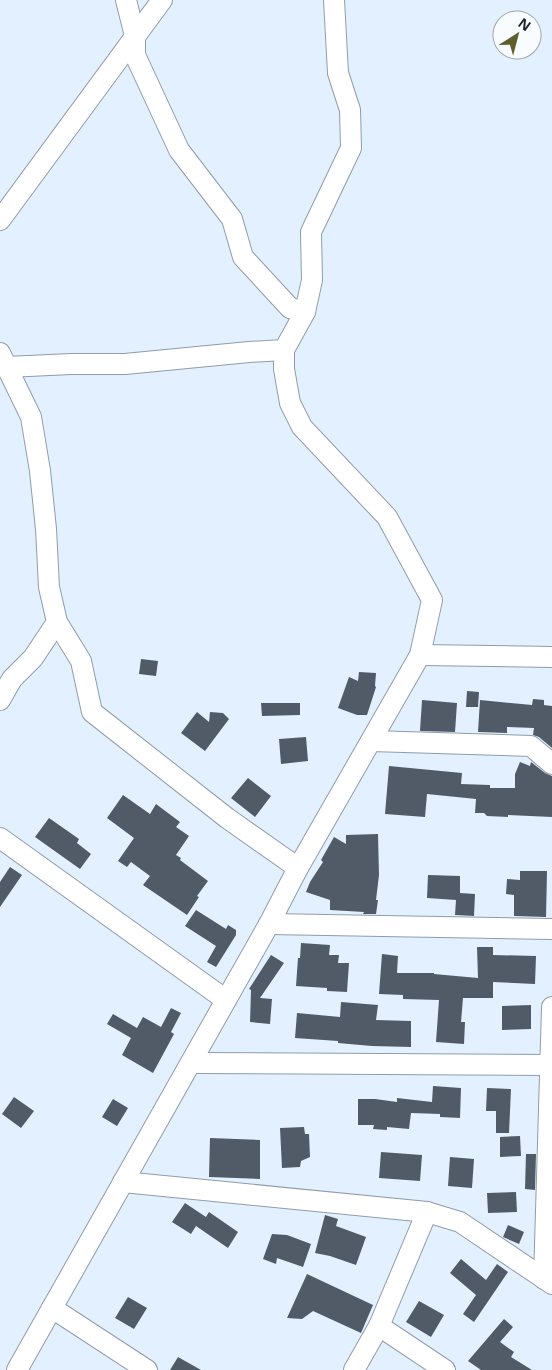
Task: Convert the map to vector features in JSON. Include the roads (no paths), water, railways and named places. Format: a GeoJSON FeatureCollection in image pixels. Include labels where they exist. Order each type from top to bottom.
{"type":"FeatureCollection","features":[{"type":"Feature","properties":{"kind":"street"},"geometry":{"type":"LineString","coordinates":[[126,0],[135,36],[135,55],[179,150],[232,219],[243,257],[290,308],[305,312]]}},
{"type":"Feature","properties":{"kind":"street"},"geometry":{"type":"LineString","coordinates":[[0,220],[162,0]]}},
{"type":"Feature","properties":{"kind":"street"},"geometry":{"type":"LineString","coordinates":[[17,1370],[269,924],[298,868],[420,655],[432,600],[387,517],[302,427],[290,403],[284,369],[284,350],[305,312],[312,280],[311,232],[351,148],[350,110],[338,73],[334,0]]}},
{"type":"Feature","properties":{"kind":"street"},"geometry":{"type":"LineString","coordinates":[[284,350],[126,364],[71,364],[4,360],[31,417],[40,471],[49,587],[57,622],[81,661],[92,712],[227,818],[298,868]]}},
{"type":"Feature","properties":{"kind":"street"},"geometry":{"type":"LineString","coordinates":[[0,700],[12,679],[34,658],[57,622]]}},
{"type":"Feature","properties":{"kind":"street"},"geometry":{"type":"LineString","coordinates":[[420,655],[552,657]]}},
{"type":"Feature","properties":{"kind":"street"},"geometry":{"type":"LineString","coordinates":[[371,741],[531,746],[552,764]]}},
{"type":"Feature","properties":{"kind":"street"},"geometry":{"type":"LineString","coordinates":[[0,838],[226,1000]]}},
{"type":"Feature","properties":{"kind":"street"},"geometry":{"type":"LineString","coordinates":[[269,924],[552,929]]}},
{"type":"Feature","properties":{"kind":"street"},"geometry":{"type":"LineString","coordinates":[[548,1281],[552,1006]]}},
{"type":"Feature","properties":{"kind":"street"},"geometry":{"type":"LineString","coordinates":[[191,1063],[551,1065]]}},
{"type":"Feature","properties":{"kind":"street"},"geometry":{"type":"LineString","coordinates":[[123,1182],[427,1212],[460,1222],[548,1281]]}},
{"type":"Feature","properties":{"kind":"street"},"geometry":{"type":"LineString","coordinates":[[354,1370],[379,1326],[427,1212]]}},
{"type":"Feature","properties":{"kind":"street"},"geometry":{"type":"LineString","coordinates":[[52,1308],[147,1370]]}},
{"type":"Feature","properties":{"kind":"street"},"geometry":{"type":"LineString","coordinates":[[379,1326],[445,1370]]}}]}
